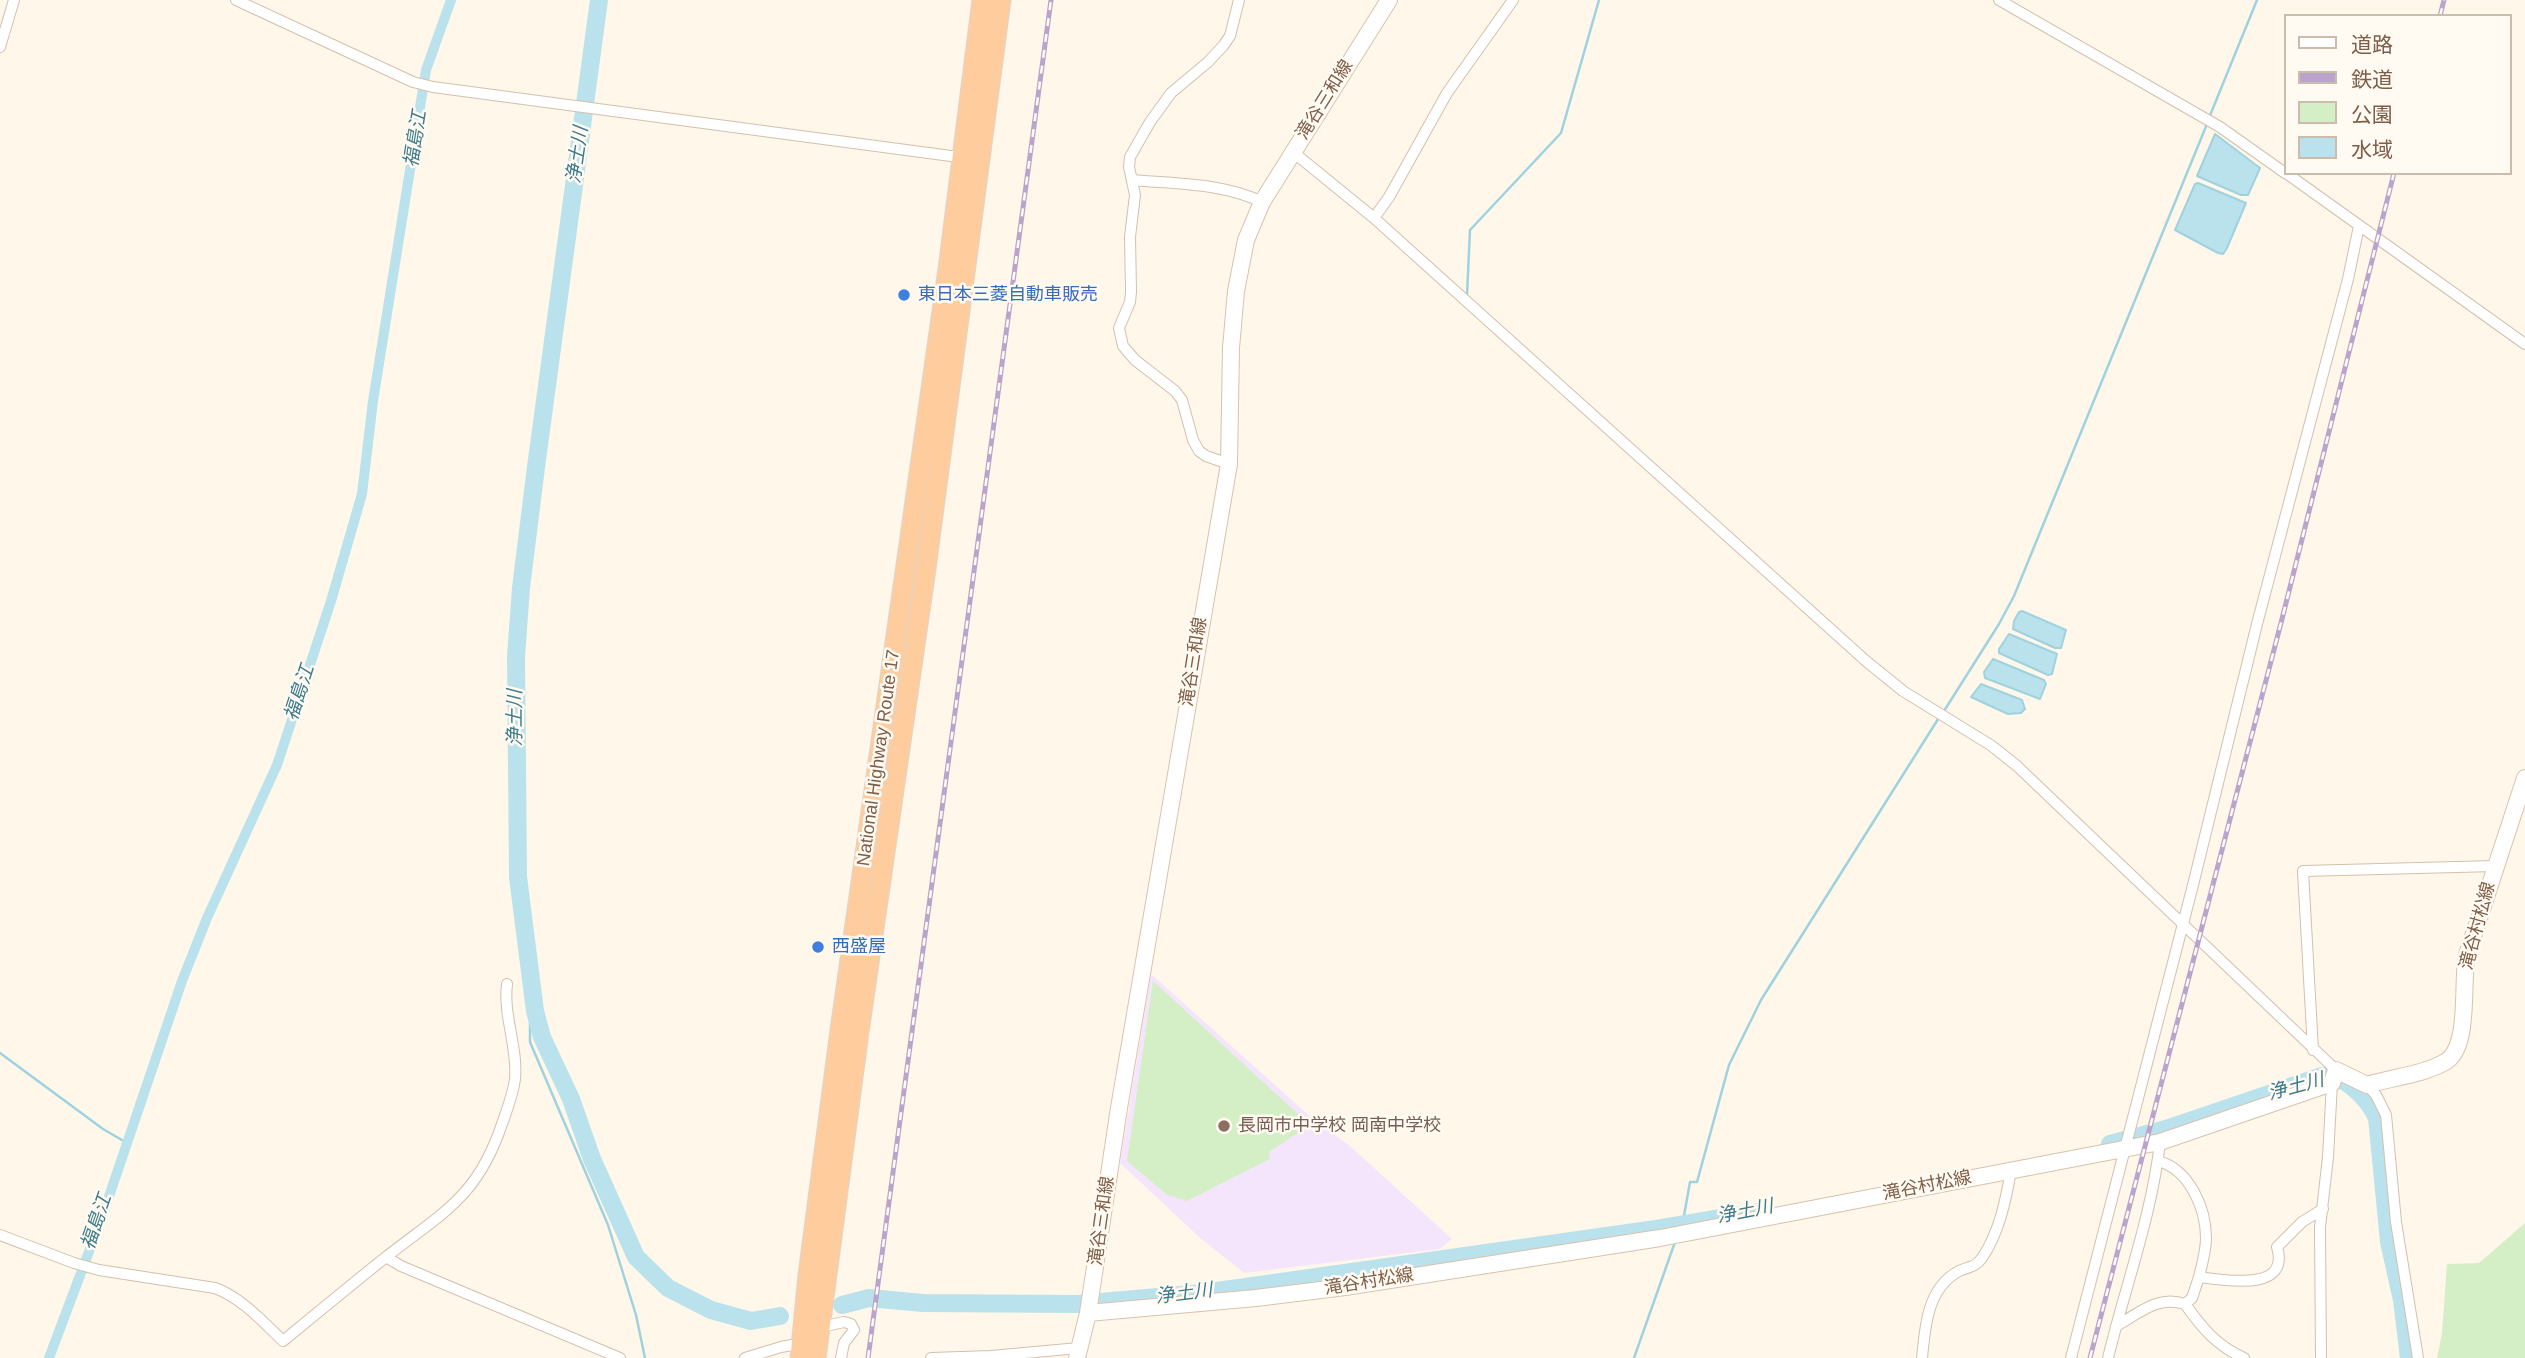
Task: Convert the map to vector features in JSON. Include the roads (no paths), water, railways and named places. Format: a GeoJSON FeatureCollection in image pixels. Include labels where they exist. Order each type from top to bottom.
{"type":"FeatureCollection","features":[{"type":"Feature","properties":{"kind":"highway"},"geometry":{"type":"LineString","coordinates":[[971,159],[996,2]]}},
{"type":"Feature","properties":{"kind":"highway","name":"National Highway Route 17"},"geometry":{"type":"LineString","coordinates":[[816,1358],[971,159]]}},
{"type":"Feature","properties":{"kind":"highway","name":"National Highway Route 17"},"geometry":{"type":"LineString","coordinates":[[801,1351],[808,1275],[842,1017],[940,330],[971,159]]}},
{"type":"Feature","properties":{"kind":"main road","name":"滝谷三和線"},"geometry":{"type":"LineString","coordinates":[[1078,1353],[1093,1285],[1119,1108],[1229,464],[1231,348],[1236,291],[1246,240],[1262,202],[1388,0]]}},
{"type":"Feature","properties":{"kind":"main road","name":"滝谷村松線"},"geometry":{"type":"LineString","coordinates":[[2367,1085],[2437,1066],[2454,1056],[2462,1031],[2465,967],[2525,778]]}},
{"type":"Feature","properties":{"kind":"main road","name":"滝谷村松線"},"geometry":{"type":"LineString","coordinates":[[1088,1313],[1345,1287],[1689,1232],[2124,1150],[2160,1142],[2334,1076]]}},
{"type":"Feature","properties":{"kind":"main road"},"geometry":{"type":"LineString","coordinates":[[2334,1076],[2367,1085]]}},
{"type":"Feature","properties":{"kind":"street"},"geometry":{"type":"LineString","coordinates":[[0,47],[14,0]]}},
{"type":"Feature","properties":{"kind":"street"},"geometry":{"type":"LineString","coordinates":[[236,0],[416,83],[433,87],[971,159]]}},
{"type":"Feature","properties":{"kind":"street"},"geometry":{"type":"LineString","coordinates":[[1229,464],[1199,451],[1192,440],[1182,400],[1175,391],[1135,360],[1123,346],[1119,328],[1130,302],[1131,292],[1130,237],[1135,195],[1129,167],[1130,157],[1176,86],[1208,62],[1230,36],[1239,0]]}},
{"type":"Feature","properties":{"kind":"street"},"geometry":{"type":"LineString","coordinates":[[1374,218],[1390,197],[1447,93],[1513,0]]}},
{"type":"Feature","properties":{"kind":"street"},"geometry":{"type":"LineString","coordinates":[[1999,0],[2220,127],[2284,172]]}},
{"type":"Feature","properties":{"kind":"street"},"geometry":{"type":"LineString","coordinates":[[1293,152],[1374,218],[1866,661],[1921,704],[1992,746],[2017,766],[2313,1050],[2334,1076],[2320,1227],[2321,1358]]}},
{"type":"Feature","properties":{"kind":"street"},"geometry":{"type":"LineString","coordinates":[[2289,175],[2525,344]]}},
{"type":"Feature","properties":{"kind":"street"},"geometry":{"type":"LineString","coordinates":[[1133,180],[1202,186],[1231,191],[1262,202]]}},
{"type":"Feature","properties":{"kind":"street"},"geometry":{"type":"LineString","coordinates":[[2071,1358],[2150,1055],[2257,624],[2348,279],[2359,226]]}},
{"type":"Feature","properties":{"kind":"street"},"geometry":{"type":"LineString","coordinates":[[2313,1050],[2303,871],[2495,866]]}},
{"type":"Feature","properties":{"kind":"street"},"geometry":{"type":"LineString","coordinates":[[0,1235],[91,1268],[215,1288],[228,1293],[283,1341],[449,1209],[465,1194],[489,1159],[515,1081],[506,1007],[507,984]]}},
{"type":"Feature","properties":{"kind":"street"},"geometry":{"type":"LineString","coordinates":[[2367,1085],[2376,1095],[2386,1115],[2398,1234],[2418,1358]]}},
{"type":"Feature","properties":{"kind":"street"},"geometry":{"type":"LineString","coordinates":[[2108,1358],[2138,1247],[2160,1142]]}},
{"type":"Feature","properties":{"kind":"street"},"geometry":{"type":"LineString","coordinates":[[2158,1161],[2174,1168],[2182,1176],[2196,1195],[2201,1208],[2206,1240],[2199,1277],[2192,1298],[2185,1304]]}},
{"type":"Feature","properties":{"kind":"street"},"geometry":{"type":"LineString","coordinates":[[1922,1358],[1928,1308],[1946,1282],[1981,1261],[1998,1224],[2011,1170]]}},
{"type":"Feature","properties":{"kind":"street"},"geometry":{"type":"LineString","coordinates":[[2199,1277],[2241,1282],[2267,1277],[2275,1270],[2279,1255],[2277,1247],[2302,1222],[2323,1209]]}},
{"type":"Feature","properties":{"kind":"street"},"geometry":{"type":"LineString","coordinates":[[386,1257],[401,1266],[620,1358]]}},
{"type":"Feature","properties":{"kind":"street"},"geometry":{"type":"LineString","coordinates":[[2116,1326],[2164,1300],[2185,1304],[2202,1329],[2224,1348],[2244,1358]]}},
{"type":"Feature","properties":{"kind":"street"},"geometry":{"type":"LineString","coordinates":[[821,1327],[844,1322],[851,1324],[854,1330],[844,1343],[841,1358]]}},
{"type":"Feature","properties":{"kind":"street"},"geometry":{"type":"LineString","coordinates":[[745,1358],[801,1351]]}},
{"type":"Feature","properties":{"kind":"street"},"geometry":{"type":"LineString","coordinates":[[931,1358],[1078,1353]]}},
{"type":"Feature","properties":{"kind":"water"},"geometry":{"type":"Polygon","coordinates":[[[2215,134],[2260,168],[2248,195],[2241,195],[2197,176],[2215,134]]]}},
{"type":"Feature","properties":{"kind":"water"},"geometry":{"type":"Polygon","coordinates":[[[2195,184],[2246,203],[2223,254],[2175,230],[2195,184]]]}},
{"type":"Feature","properties":{"kind":"water"},"geometry":{"type":"Polygon","coordinates":[[[2022,611],[2066,630],[2061,648],[2055,648],[2013,629],[2014,621],[2022,611]]]}},
{"type":"Feature","properties":{"kind":"water"},"geometry":{"type":"Polygon","coordinates":[[[2009,634],[2057,654],[2052,674],[2048,675],[1999,653],[2009,634]]]}},
{"type":"Feature","properties":{"kind":"water"},"geometry":{"type":"Polygon","coordinates":[[[1993,659],[2044,680],[2046,684],[2040,699],[1985,678],[1984,672],[1993,659]]]}},
{"type":"Feature","properties":{"kind":"water"},"geometry":{"type":"Polygon","coordinates":[[[1981,684],[2022,700],[2025,709],[2021,713],[2008,714],[1971,697],[1981,684]]]}},
{"type":"Feature","properties":{"kind":"waterway","name":"福島江"},"geometry":{"type":"LineString","coordinates":[[49,1358],[102,1217],[182,981],[207,918],[277,765],[331,601],[362,494],[373,401],[426,70],[451,0]]}},
{"type":"Feature","properties":{"kind":"waterway","name":"浄土川"},"geometry":{"type":"LineString","coordinates":[[599,0],[536,467],[521,588],[516,656],[518,877],[535,1011],[542,1037],[571,1099],[592,1159],[636,1257],[668,1288],[711,1310],[751,1321],[780,1316]]}},
{"type":"Feature","properties":{"kind":"waterway"},"geometry":{"type":"LineString","coordinates":[[1467,295],[1470,230],[1561,133],[1599,0]]}},
{"type":"Feature","properties":{"kind":"waterway"},"geometry":{"type":"LineString","coordinates":[[2209,118],[2257,0]]}},
{"type":"Feature","properties":{"kind":"waterway"},"geometry":{"type":"LineString","coordinates":[[1944,711],[2014,596],[2207,124]]}},
{"type":"Feature","properties":{"kind":"waterway"},"geometry":{"type":"LineString","coordinates":[[1682,1227],[1690,1182],[1697,1182],[1729,1065],[1761,1000],[1940,716]]}},
{"type":"Feature","properties":{"kind":"waterway"},"geometry":{"type":"LineString","coordinates":[[535,1011],[530,1020],[530,1042],[608,1225],[636,1315],[645,1358]]}},
{"type":"Feature","properties":{"kind":"waterway"},"geometry":{"type":"LineString","coordinates":[[0,1053],[103,1129],[127,1143]]}},
{"type":"Feature","properties":{"kind":"waterway","name":"浄土川"},"geometry":{"type":"LineString","coordinates":[[2110,1144],[2166,1129],[2322,1076],[2338,1078],[2347,1083],[2362,1096],[2377,1118],[2389,1242],[2402,1300],[2409,1358]]}},
{"type":"Feature","properties":{"kind":"waterway","name":"浄土川"},"geometry":{"type":"LineString","coordinates":[[842,1305],[869,1298],[923,1303],[1078,1304],[1203,1293],[1656,1229],[1763,1211]]}},
{"type":"Feature","properties":{"kind":"waterway"},"geometry":{"type":"LineString","coordinates":[[1634,1358],[1675,1242]]}},
{"type":"Feature","properties":{"kind":"railway"},"geometry":{"type":"LineString","coordinates":[[868,1358],[1051,0]]}},
{"type":"Feature","properties":{"kind":"railway"},"geometry":{"type":"LineString","coordinates":[[2440,14],[2444,0]]}},
{"type":"Feature","properties":{"kind":"railway"},"geometry":{"type":"LineString","coordinates":[[2090,1358],[2282,619],[2393,175]]}},
{"type":"Feature","properties":{"kind":"place","name":"東日本三菱自動車販売"},"geometry":{"type":"Point","coordinates":[904,295]}},
{"type":"Feature","properties":{"kind":"place","name":"西盛屋"},"geometry":{"type":"Point","coordinates":[818,947]}},
{"type":"Feature","properties":{"kind":"place","name":"長岡市中学校 岡南中学校"},"geometry":{"type":"Point","coordinates":[1224,1126]}}]}
